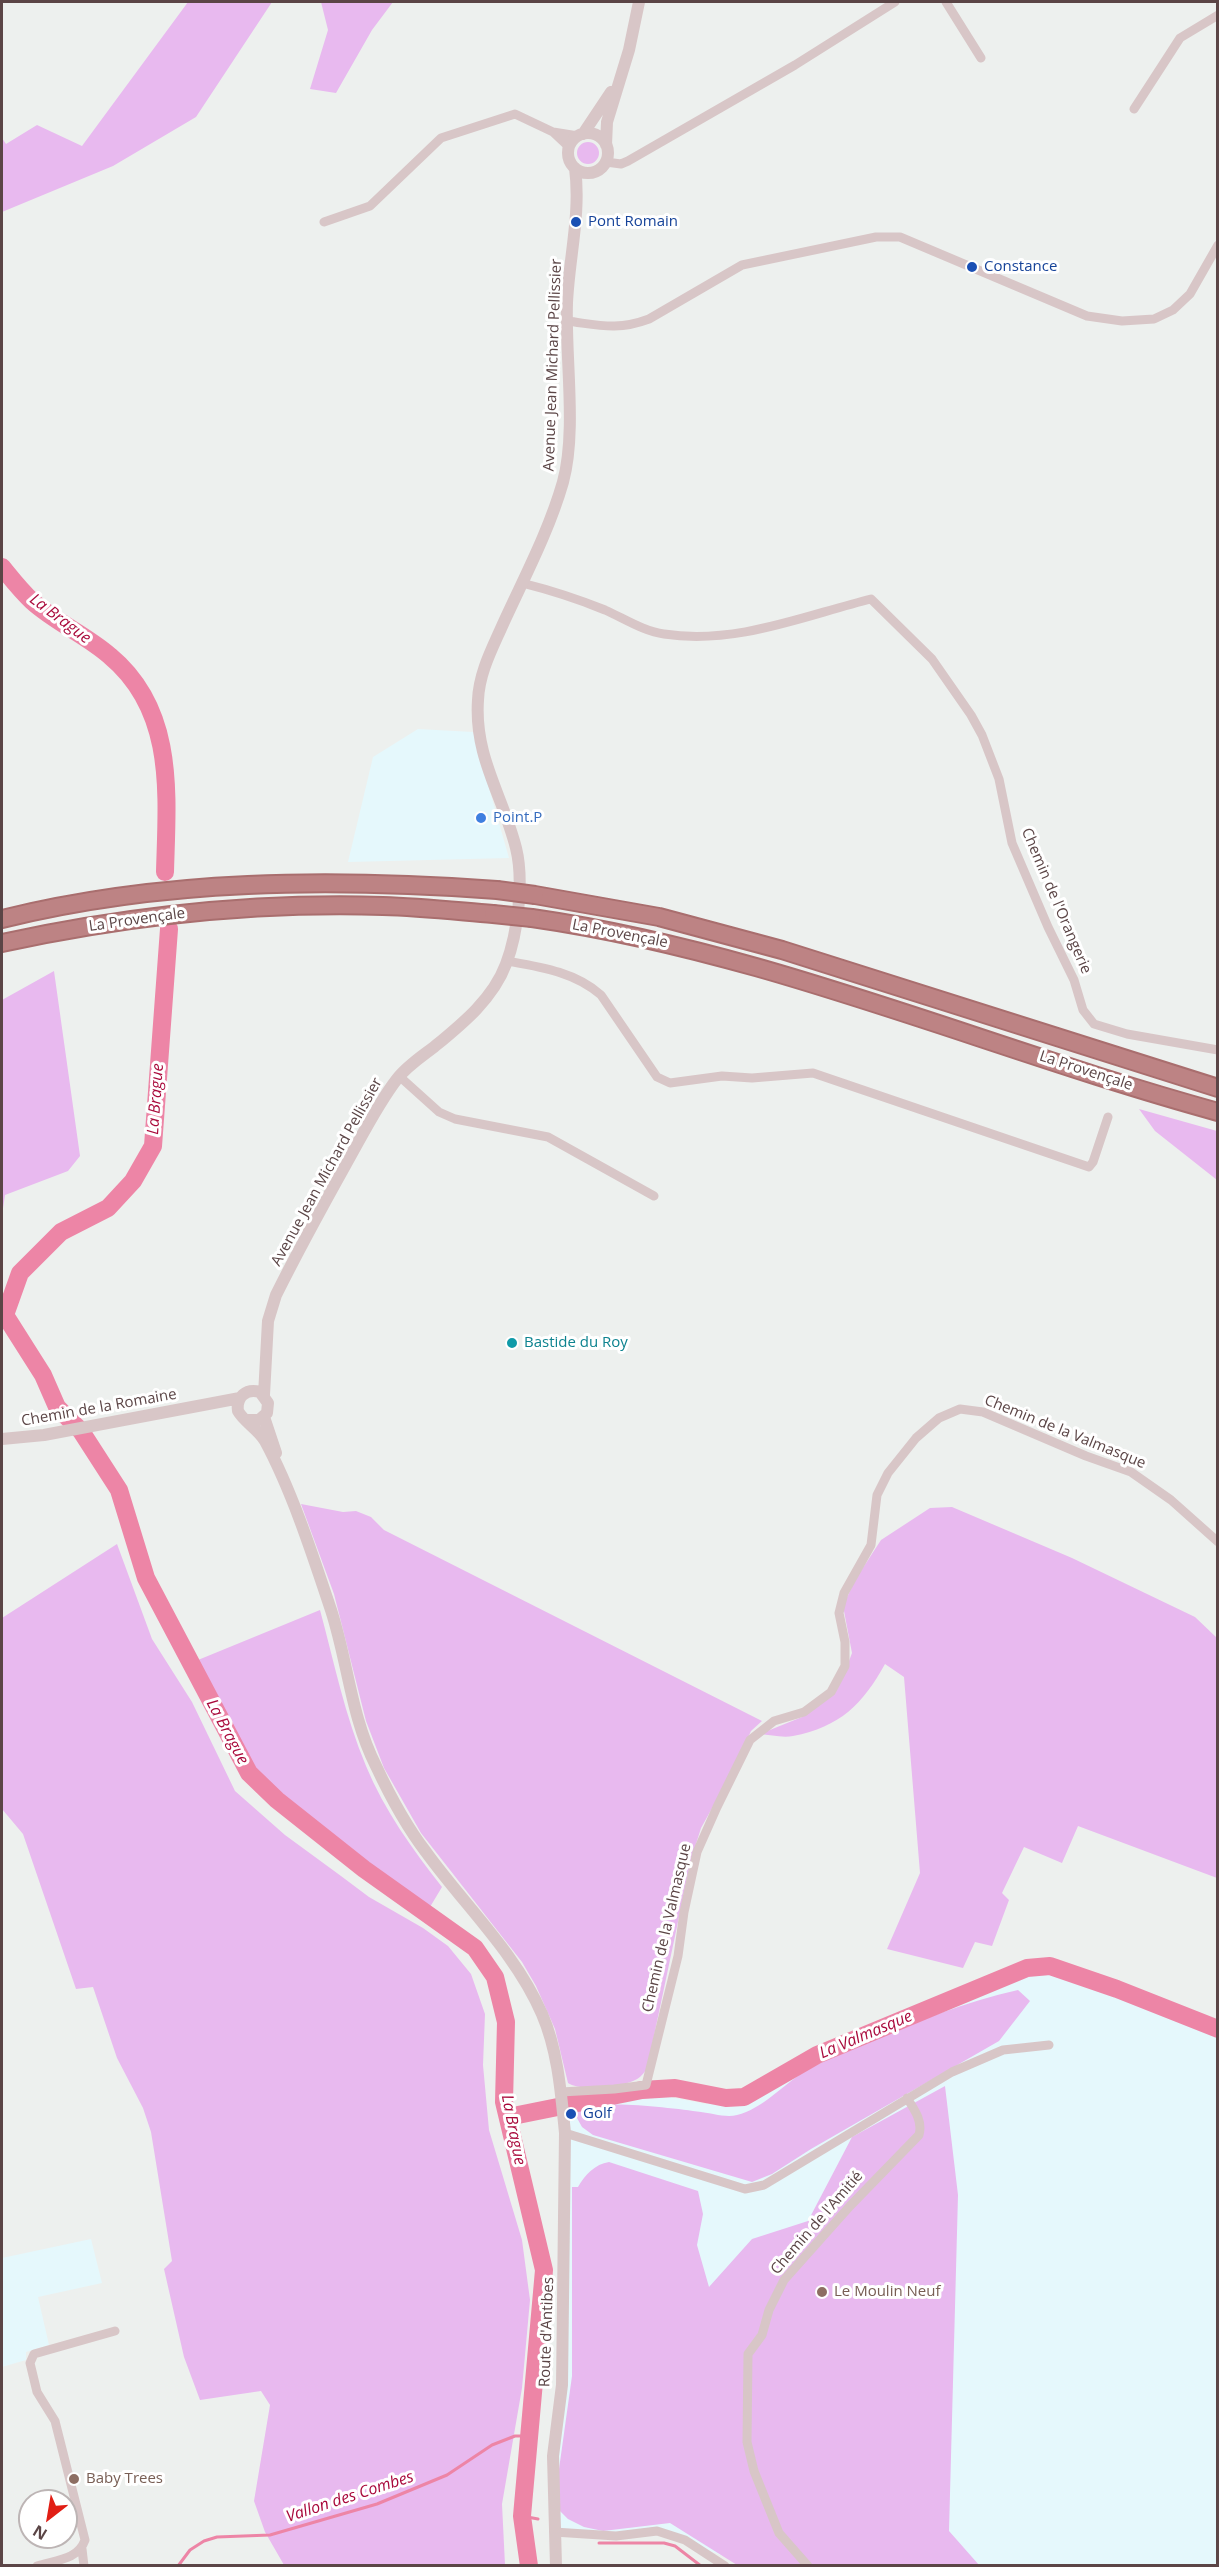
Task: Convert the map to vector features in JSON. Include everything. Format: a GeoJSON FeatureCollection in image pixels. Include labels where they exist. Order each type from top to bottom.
{"type":"FeatureCollection","features":[{"type":"Feature","properties":{"kind":"highway","name":"La Provençale"},"geometry":{"type":"LineString","coordinates":[[2,919],[92,901],[198,888],[311,882],[436,886],[535,895],[658,917],[772,947],[1218,1088]]}},
{"type":"Feature","properties":{"kind":"highway","name":"La Provençale"},"geometry":{"type":"LineString","coordinates":[[2,943],[96,925],[202,911],[373,906],[532,918],[624,933],[739,961],[1218,1112]]}},
{"type":"Feature","properties":{"kind":"street"},"geometry":{"type":"LineString","coordinates":[[606,162],[607,122],[629,50],[639,2]]}},
{"type":"Feature","properties":{"kind":"street"},"geometry":{"type":"LineString","coordinates":[[621,76],[597,116],[569,147],[569,157],[575,168],[584,172],[594,172],[606,162],[621,164],[628,161],[795,65],[895,2]]}},
{"type":"Feature","properties":{"kind":"street"},"geometry":{"type":"LineString","coordinates":[[946,2],[981,58]]}},
{"type":"Feature","properties":{"kind":"street"},"geometry":{"type":"LineString","coordinates":[[1134,109],[1180,38],[1218,15]]}},
{"type":"Feature","properties":{"kind":"street"},"geometry":{"type":"LineString","coordinates":[[324,222],[370,206],[441,138],[515,114],[553,132],[569,147]]}},
{"type":"Feature","properties":{"kind":"street"},"geometry":{"type":"LineString","coordinates":[[553,132],[599,137],[606,145]]}},
{"type":"Feature","properties":{"kind":"street","name":"Avenue Jean Michard Pellissier"},"geometry":{"type":"LineString","coordinates":[[264,1395],[268,1321],[276,1295],[369,1124],[399,1076],[467,1019],[494,987],[507,961],[520,871],[509,825],[482,754],[478,699],[481,678],[490,654],[564,480],[569,433],[568,286],[578,208],[575,168]]}},
{"type":"Feature","properties":{"kind":"street","name":"Avenue Jean Michard Pellissier"},"geometry":{"type":"LineString","coordinates":[[578,208],[594,172]]}},
{"type":"Feature","properties":{"kind":"street"},"geometry":{"type":"LineString","coordinates":[[567,321],[617,328],[633,325],[649,319],[742,265],[876,237],[900,237],[1087,316],[1139,321],[1154,319],[1173,310],[1190,294],[1218,245]]}},
{"type":"Feature","properties":{"kind":"street","name":"Chemin de l'Orangerie"},"geometry":{"type":"LineString","coordinates":[[522,583],[574,599],[662,634],[713,636],[765,630],[802,616],[871,599],[932,659],[971,715],[982,735],[999,779],[1012,843],[1048,927],[1074,980],[1083,1010],[1094,1024],[1128,1034],[1218,1050]]}},
{"type":"Feature","properties":{"kind":"street"},"geometry":{"type":"LineString","coordinates":[[507,961],[543,967],[589,984],[601,995],[657,1077],[670,1083],[722,1076],[752,1078],[813,1073],[1089,1167],[1094,1162],[1108,1117]]}},
{"type":"Feature","properties":{"kind":"street"},"geometry":{"type":"LineString","coordinates":[[399,1076],[439,1112],[455,1119],[548,1137],[654,1197]]}},
{"type":"Feature","properties":{"kind":"street","name":"Avenue Jean Michard Pellissier"},"geometry":{"type":"LineString","coordinates":[[251,1390],[260,1376],[266,1356]]}},
{"type":"Feature","properties":{"kind":"street"},"geometry":{"type":"LineString","coordinates":[[244,1418],[259,1420],[264,1417],[268,1408],[264,1395],[251,1390],[240,1398],[238,1406],[244,1418],[264,1440],[282,1476]]}},
{"type":"Feature","properties":{"kind":"street","name":"Chemin de la Romaine"},"geometry":{"type":"LineString","coordinates":[[2,1439],[44,1436],[240,1398]]}},
{"type":"Feature","properties":{"kind":"street","name":"Chemin de la Romaine"},"geometry":{"type":"LineString","coordinates":[[202,1405],[214,1406],[244,1418]]}},
{"type":"Feature","properties":{"kind":"street","name":"Chemin de la Valmasque"},"geometry":{"type":"LineString","coordinates":[[562,2096],[646,2085],[678,1956],[684,1912],[697,1852],[750,1740],[774,1721],[804,1712],[831,1692],[845,1666],[845,1642],[839,1613],[844,1593],[871,1545],[877,1495],[888,1473],[904,1451],[939,1418],[960,1409],[983,1412],[1086,1456],[1131,1472],[1171,1500],[1218,1542]]}},
{"type":"Feature","properties":{"kind":"street"},"geometry":{"type":"LineString","coordinates":[[264,1417],[272,1437],[282,1476],[331,1611],[359,1723],[374,1764],[406,1824],[517,1966],[543,2015],[557,2064],[562,2096]]}},
{"type":"Feature","properties":{"kind":"street"},"geometry":{"type":"LineString","coordinates":[[565,2133],[745,2189],[764,2185],[952,2072],[1003,2050],[1049,2045]]}},
{"type":"Feature","properties":{"kind":"street","name":"Route d'Antibes"},"geometry":{"type":"LineString","coordinates":[[556,2565],[553,2456],[562,2385],[565,2133],[562,2096]]}},
{"type":"Feature","properties":{"kind":"street","name":"Chemin de l'Amitié"},"geometry":{"type":"LineString","coordinates":[[808,2565],[779,2533],[761,2492],[747,2442],[748,2354],[762,2336],[769,2310],[784,2280],[850,2206],[919,2135],[921,2127],[915,2109],[907,2098]]}},
{"type":"Feature","properties":{"kind":"street"},"geometry":{"type":"LineString","coordinates":[[84,2565],[82,2549],[85,2540],[55,2421],[37,2392],[30,2363],[34,2354],[115,2331]]}},
{"type":"Feature","properties":{"kind":"street"},"geometry":{"type":"LineString","coordinates":[[554,2532],[616,2536],[657,2531],[685,2540],[725,2565]]}},
{"type":"Feature","properties":{"kind":"street"},"geometry":{"type":"LineString","coordinates":[[37,2565],[76,2555],[82,2549]]}},
{"type":"Feature","properties":{"kind":"shaded area"},"geometry":{"type":"Polygon","coordinates":[[[188,2],[272,2],[196,117],[113,166],[2,212],[2,138],[6,144],[37,125],[82,146],[188,2]]]}},
{"type":"Feature","properties":{"kind":"shaded area"},"geometry":{"type":"Polygon","coordinates":[[[321,2],[393,2],[372,30],[336,93],[310,89],[328,30],[321,2]]]}},
{"type":"Feature","properties":{"kind":"shaded area"},"geometry":{"type":"Polygon","coordinates":[[[588,142],[596,145],[599,153],[596,161],[588,164],[580,161],[577,153],[580,145],[588,142]]]}},
{"type":"Feature","properties":{"kind":"shaded area"},"geometry":{"type":"Polygon","coordinates":[[[418,729],[473,732],[509,858],[348,862],[373,757],[418,729]]]}},
{"type":"Feature","properties":{"kind":"shaded area"},"geometry":{"type":"Polygon","coordinates":[[[54,971],[80,1156],[68,1171],[5,1195],[2,1215],[2,1000],[54,971]]]}},
{"type":"Feature","properties":{"kind":"shaded area"},"geometry":{"type":"Polygon","coordinates":[[[1139,1109],[1217,1131],[1217,1180],[1155,1131],[1139,1109]]]}},
{"type":"Feature","properties":{"kind":"shaded area"},"geometry":{"type":"Polygon","coordinates":[[[301,1504],[343,1512],[356,1511],[371,1517],[384,1530],[762,1721],[751,1731],[730,1776],[701,1828],[691,1860],[647,2069],[637,2079],[619,2085],[600,2087],[581,2087],[568,2083],[555,2029],[536,1986],[522,1962],[421,1833],[384,1768],[366,1721],[334,1594],[301,1504]]]}},
{"type":"Feature","properties":{"kind":"shaded area"},"geometry":{"type":"Polygon","coordinates":[[[952,1507],[1072,1558],[1195,1617],[1217,1638],[1217,1878],[1078,1826],[1062,1863],[1024,1847],[1002,1893],[1009,1900],[992,1946],[975,1942],[963,1968],[887,1949],[920,1873],[904,1677],[885,1664],[859,1702],[837,1720],[824,1727],[793,1736],[760,1734],[802,1717],[843,1677],[852,1653],[843,1606],[855,1580],[881,1540],[930,1508],[952,1507]]]}},
{"type":"Feature","properties":{"kind":"shaded area"},"geometry":{"type":"Polygon","coordinates":[[[117,1544],[152,1639],[192,1702],[235,1791],[285,1835],[369,1897],[423,1928],[448,1946],[471,1974],[485,2014],[483,2065],[489,2130],[522,2240],[530,2300],[522,2388],[502,2504],[505,2565],[284,2565],[265,2532],[254,2501],[270,2405],[261,2391],[200,2400],[184,2357],[164,2269],[172,2261],[151,2132],[143,2108],[117,2058],[93,1987],[76,1989],[23,1834],[2,1809],[2,1618],[117,1544]]]}},
{"type":"Feature","properties":{"kind":"shaded area"},"geometry":{"type":"Polygon","coordinates":[[[320,1610],[346,1708],[373,1782],[400,1829],[442,1887],[430,1907],[415,1899],[359,1857],[256,1773],[240,1748],[198,1660],[320,1610]]]}},
{"type":"Feature","properties":{"kind":"shaded area"},"geometry":{"type":"Polygon","coordinates":[[[1050,1966],[1117,1989],[1217,2029],[1217,2565],[746,2565],[667,2534],[554,2532],[570,2111],[596,2104],[640,2099],[670,2097],[706,2104],[726,2098],[744,2097],[817,2055],[1027,1968],[1050,1966]]]}},
{"type":"Feature","properties":{"kind":"shaded area"},"geometry":{"type":"Polygon","coordinates":[[[1018,1990],[1030,2001],[999,2041],[811,2149],[772,2174],[752,2182],[593,2135],[582,2127],[577,2118],[578,2109],[621,2104],[673,2108],[723,2116],[737,2115],[755,2108],[805,2071],[828,2060],[942,2013],[1018,1990]]]}},
{"type":"Feature","properties":{"kind":"shaded area"},"geometry":{"type":"Polygon","coordinates":[[[945,2086],[958,2195],[949,2531],[979,2565],[737,2565],[670,2523],[603,2531],[584,2527],[568,2519],[557,2508],[559,2469],[572,2376],[572,2187],[578,2187],[591,2171],[609,2162],[698,2191],[703,2214],[697,2245],[709,2287],[752,2239],[808,2221],[852,2137],[945,2086]]]}},
{"type":"Feature","properties":{"kind":"shaded area"},"geometry":{"type":"Polygon","coordinates":[[[91,2239],[102,2283],[38,2297],[49,2345],[26,2352],[26,2360],[2,2367],[2,2258],[91,2239]]]}},
{"type":"Feature","properties":{"kind":"waterway","name":"La Brague"},"geometry":{"type":"LineString","coordinates":[[2,567],[41,609],[110,656],[131,678],[147,702],[157,728],[166,784],[165,872]]}},
{"type":"Feature","properties":{"kind":"waterway","name":"La Brague"},"geometry":{"type":"LineString","coordinates":[[169,929],[153,1146],[133,1181],[108,1208],[61,1232],[20,1273],[5,1315],[43,1375],[57,1407],[81,1431],[119,1490],[146,1578],[249,1773],[277,1800],[364,1869],[475,1948],[495,1977],[506,2022],[504,2102],[544,2270],[522,2516],[529,2566]]}},
{"type":"Feature","properties":{"kind":"waterway","name":"La Valmasque"},"geometry":{"type":"LineString","coordinates":[[508,2117],[642,2090],[675,2088],[726,2098],[744,2097],[817,2055],[1027,1968],[1050,1966],[1117,1989],[1218,2029]]}},
{"type":"Feature","properties":{"kind":"waterway","name":"Vallon des Combes"},"geometry":{"type":"LineString","coordinates":[[178,2566],[190,2550],[204,2541],[217,2537],[270,2535],[377,2504],[447,2475],[492,2445],[515,2436],[528,2436]]}},
{"type":"Feature","properties":{"kind":"waterway"},"geometry":{"type":"LineString","coordinates":[[522,2516],[538,2519]]}},
{"type":"Feature","properties":{"kind":"waterway"},"geometry":{"type":"LineString","coordinates":[[599,2543],[664,2543],[675,2546],[701,2566]]}},
{"type":"Feature","properties":{"kind":"place","name":"Pont Romain"},"geometry":{"type":"Point","coordinates":[576,222]}},
{"type":"Feature","properties":{"kind":"place","name":"Constance"},"geometry":{"type":"Point","coordinates":[972,267]}},
{"type":"Feature","properties":{"kind":"place","name":"Point.P"},"geometry":{"type":"Point","coordinates":[481,818]}},
{"type":"Feature","properties":{"kind":"place","name":"Bastide du Roy"},"geometry":{"type":"Point","coordinates":[512,1343]}},
{"type":"Feature","properties":{"kind":"place","name":"Golf"},"geometry":{"type":"Point","coordinates":[571,2114]}},
{"type":"Feature","properties":{"kind":"place","name":"Le Moulin Neuf"},"geometry":{"type":"Point","coordinates":[822,2292]}},
{"type":"Feature","properties":{"kind":"place","name":"Baby Trees"},"geometry":{"type":"Point","coordinates":[74,2479]}}]}
